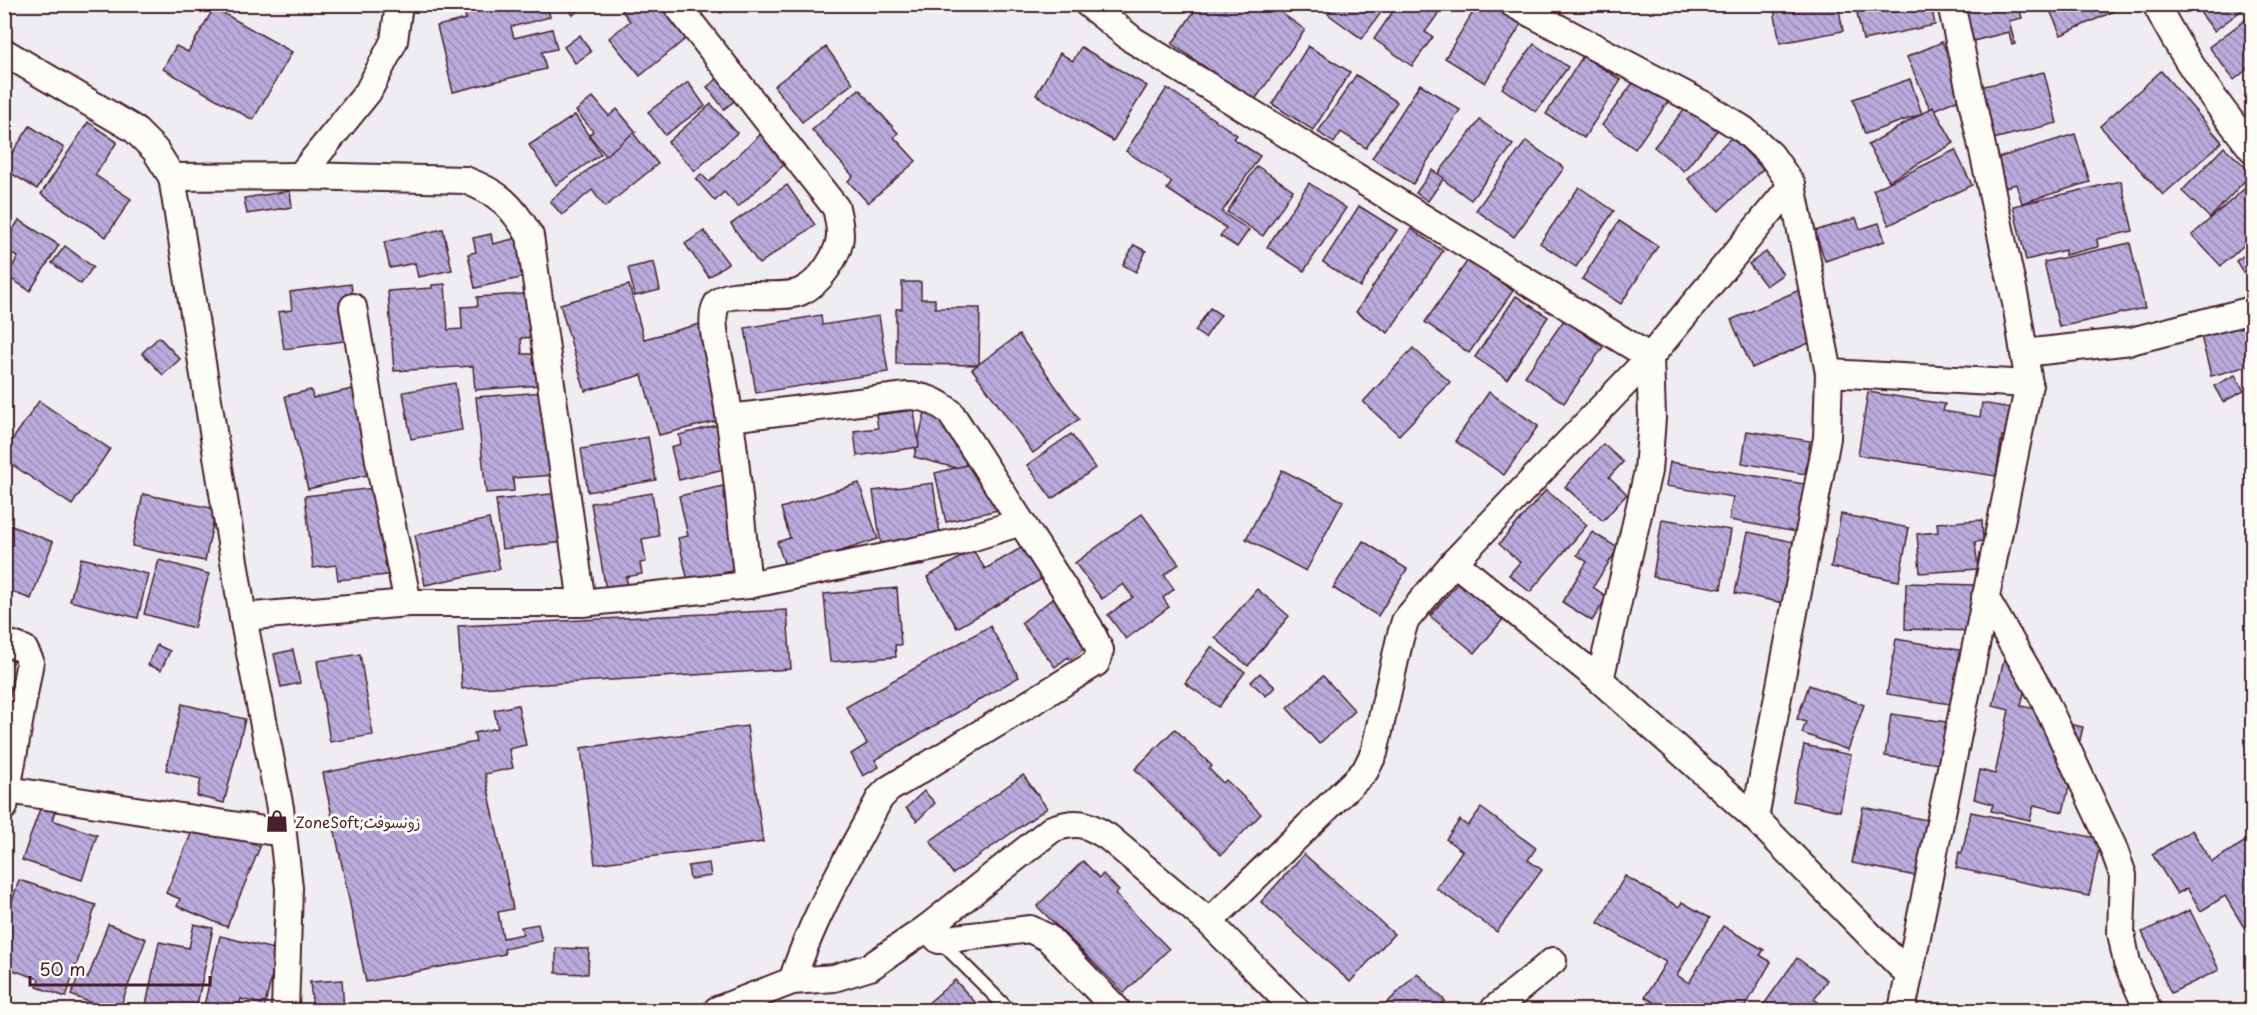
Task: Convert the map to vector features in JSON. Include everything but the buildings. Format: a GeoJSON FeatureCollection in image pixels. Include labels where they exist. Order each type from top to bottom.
{"type":"FeatureCollection","features":[{"type":"Feature","properties":{"kind":"street"},"geometry":{"type":"LineString","coordinates":[[300,176],[368,92],[394,41],[399,4]]}},
{"type":"Feature","properties":{"kind":"street"},"geometry":{"type":"LineString","coordinates":[[676,4],[836,208],[841,228],[838,252],[818,279],[802,291],[776,297],[736,294],[722,298],[714,314],[715,337],[730,418],[748,585]]}},
{"type":"Feature","properties":{"kind":"street"},"geometry":{"type":"LineString","coordinates":[[1088,4],[1133,40],[1650,357]]}},
{"type":"Feature","properties":{"kind":"street"},"geometry":{"type":"LineString","coordinates":[[1513,4],[1706,106],[1744,130],[1771,155],[1792,185],[1829,373],[1827,438],[1755,818]]}},
{"type":"Feature","properties":{"kind":"street"},"geometry":{"type":"LineString","coordinates":[[1902,1011],[2029,384],[2016,303],[1951,4]]}},
{"type":"Feature","properties":{"kind":"street"},"geometry":{"type":"LineString","coordinates":[[2156,4],[2174,40],[2216,102],[2253,149]]}},
{"type":"Feature","properties":{"kind":"street"},"geometry":{"type":"LineString","coordinates":[[4,52],[134,129],[155,150],[172,177],[243,617],[280,808],[289,888],[285,1011]]}},
{"type":"Feature","properties":{"kind":"street"},"geometry":{"type":"LineString","coordinates":[[172,177],[300,176],[465,180],[489,189],[505,202],[519,218],[530,236],[582,603]]}},
{"type":"Feature","properties":{"kind":"street"},"geometry":{"type":"LineString","coordinates":[[1209,922],[1365,771],[1374,753],[1405,621],[1454,562],[1650,357],[1792,185]]}},
{"type":"Feature","properties":{"kind":"street"},"geometry":{"type":"LineString","coordinates":[[353,307],[381,472],[408,603]]}},
{"type":"Feature","properties":{"kind":"street"},"geometry":{"type":"LineString","coordinates":[[2024,353],[2131,341],[2253,310]]}},
{"type":"Feature","properties":{"kind":"street"},"geometry":{"type":"LineString","coordinates":[[1600,680],[1648,471],[1652,418],[1650,357]]}},
{"type":"Feature","properties":{"kind":"street"},"geometry":{"type":"LineString","coordinates":[[1829,373],[2029,384]]}},
{"type":"Feature","properties":{"kind":"street"},"geometry":{"type":"LineString","coordinates":[[730,418],[907,396],[923,396],[940,403],[950,412],[1089,627],[1100,650],[1096,663],[889,789],[880,798],[819,913],[792,981]]}},
{"type":"Feature","properties":{"kind":"street"},"geometry":{"type":"LineString","coordinates":[[243,617],[408,603],[582,603],[748,585],[958,542],[1021,522]]}},
{"type":"Feature","properties":{"kind":"street"},"geometry":{"type":"LineString","coordinates":[[1454,562],[1600,680],[1755,818],[1909,975]]}},
{"type":"Feature","properties":{"kind":"street"},"geometry":{"type":"LineString","coordinates":[[1985,597],[2042,695],[2113,847],[2123,875],[2121,933],[2127,963],[2148,1011]]}},
{"type":"Feature","properties":{"kind":"street"},"geometry":{"type":"LineString","coordinates":[[4,642],[24,649],[30,661],[10,742],[6,798],[282,833]]}},
{"type":"Feature","properties":{"kind":"street"},"geometry":{"type":"LineString","coordinates":[[717,1011],[792,981],[834,978],[870,967],[933,934],[1052,829],[1069,823],[1090,825],[1108,837],[1209,922],[1296,1011]]}},
{"type":"Feature","properties":{"kind":"street"},"geometry":{"type":"LineString","coordinates":[[933,934],[1029,929],[1047,938],[1118,1011]]}},
{"type":"Feature","properties":{"kind":"street"},"geometry":{"type":"LineString","coordinates":[[1493,1011],[1553,960]]}},
{"type":"Feature","properties":{"kind":"lane"},"geometry":{"type":"LineString","coordinates":[[933,934],[1009,1011]]}},
{"type":"Feature","properties":{"kind":"place","name":"ZoneSoft;زونسوفت"},"geometry":{"type":"Point","coordinates":[277,821]}}]}
